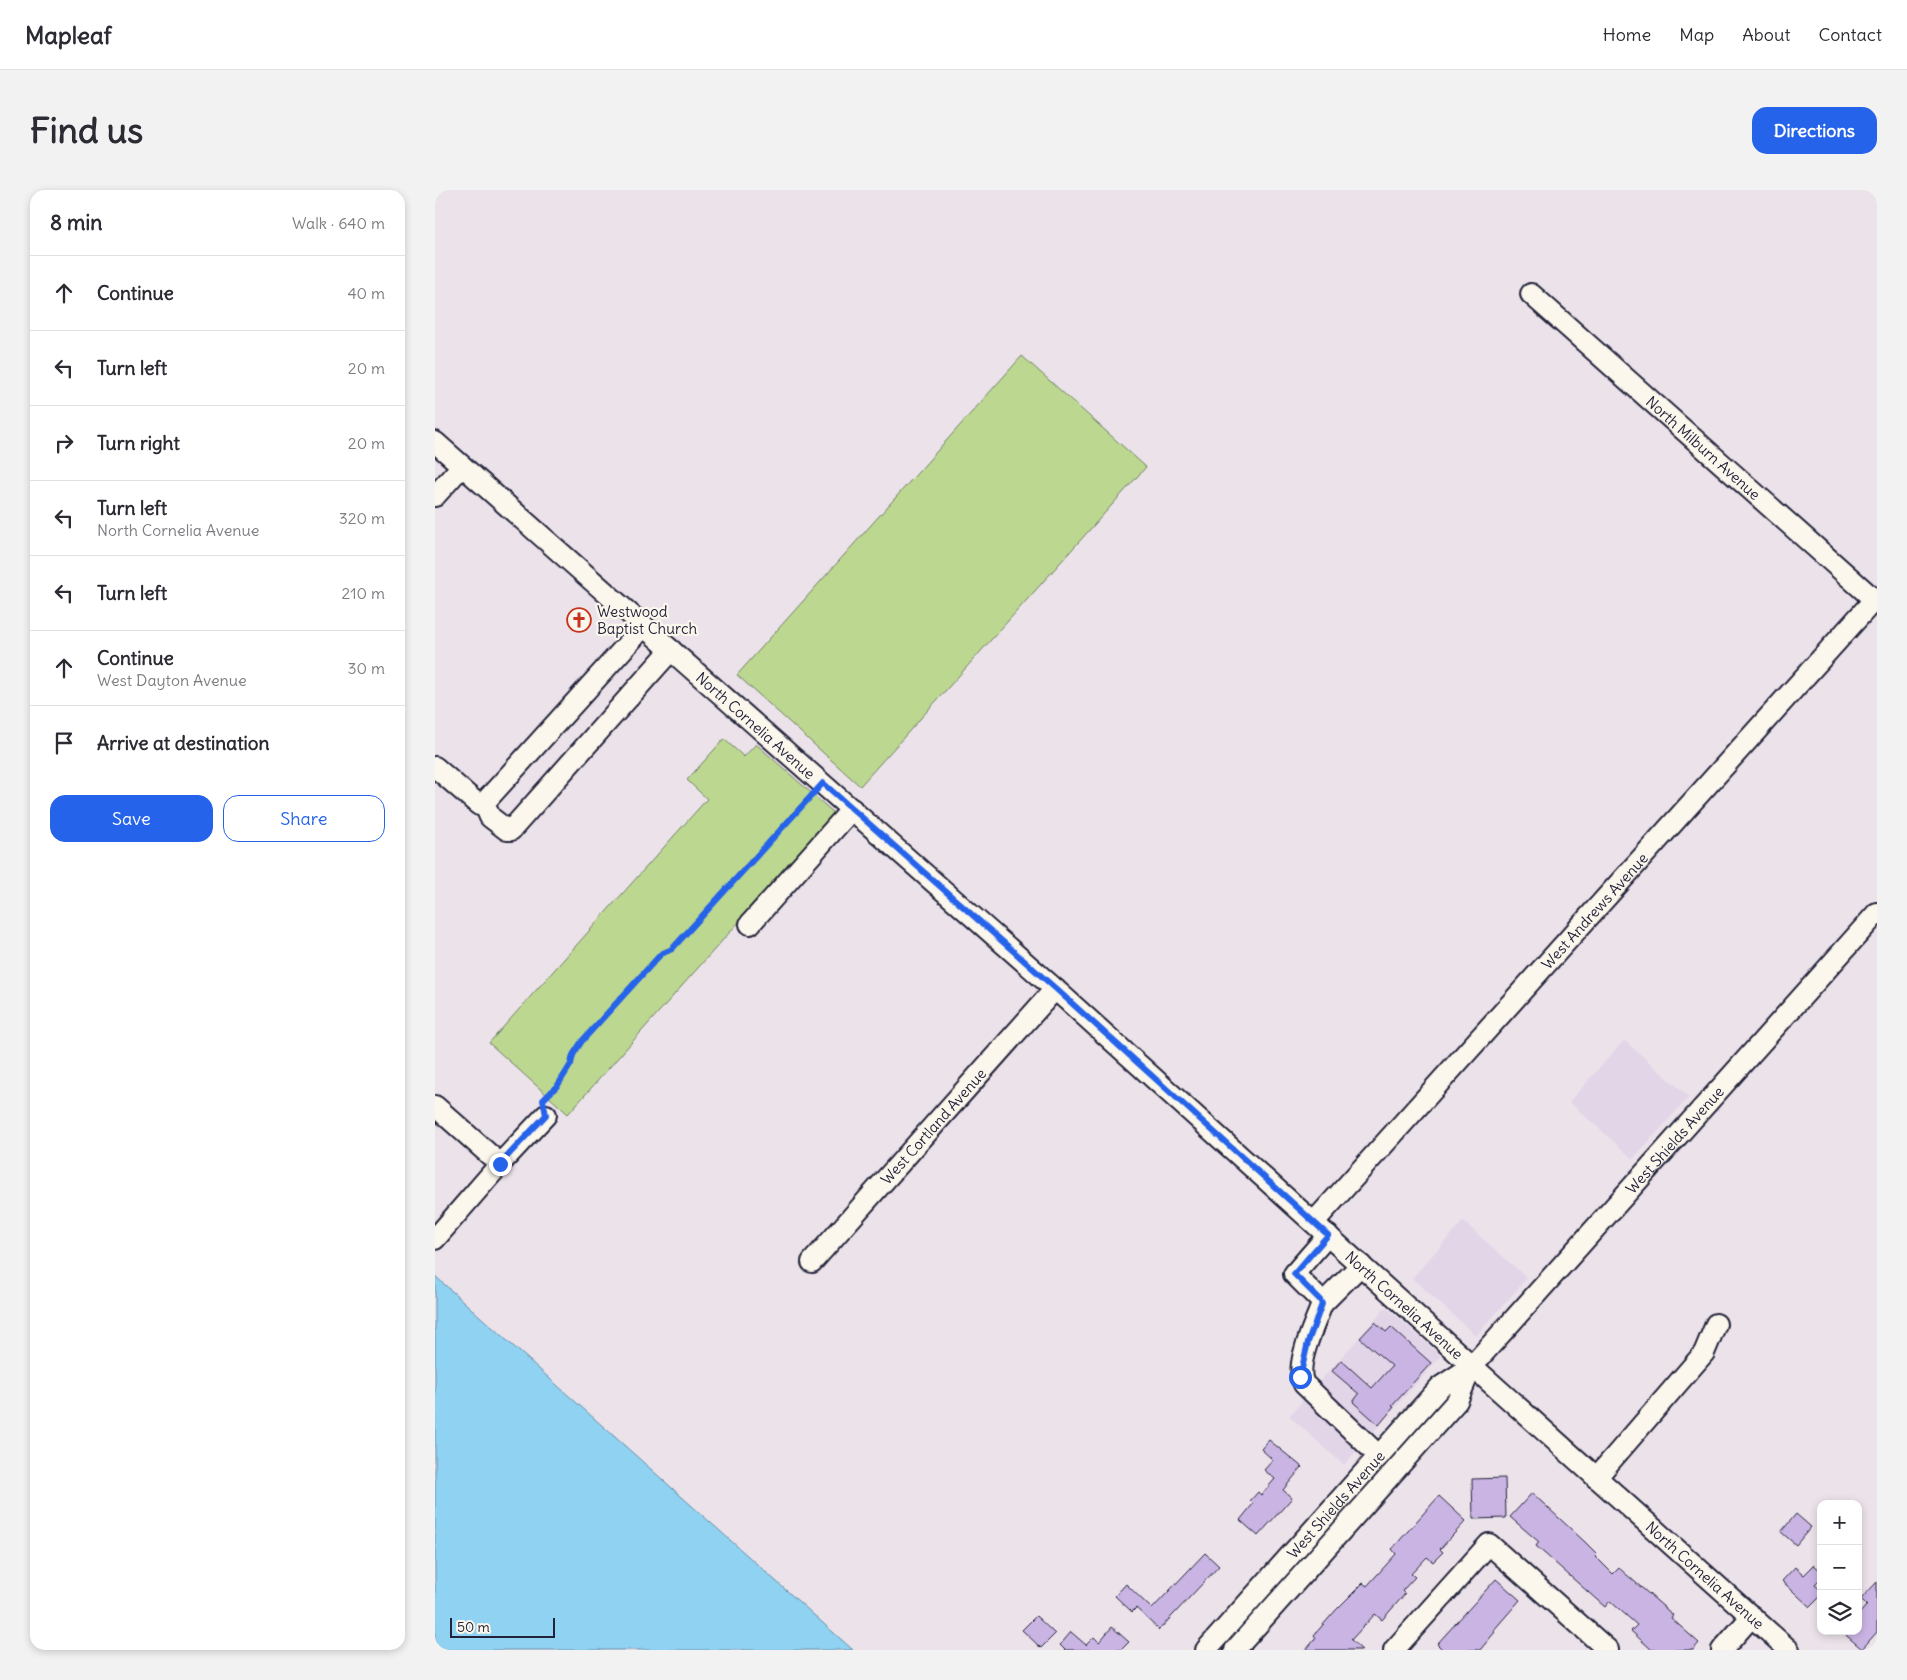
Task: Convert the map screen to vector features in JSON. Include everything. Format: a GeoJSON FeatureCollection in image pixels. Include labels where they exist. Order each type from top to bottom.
{"type":"FeatureCollection","features":[{"type":"Feature","properties":{"kind":"street","name":"North Milburn Avenue"},"geometry":{"type":"LineString","coordinates":[[1531,294],[1876,601]]}},
{"type":"Feature","properties":{"kind":"street","name":"North Cornelia Avenue"},"geometry":{"type":"LineString","coordinates":[[435,442],[1055,988],[1596,1478],[1789,1650]]}},
{"type":"Feature","properties":{"kind":"street"},"geometry":{"type":"LineString","coordinates":[[435,496],[462,466]]}},
{"type":"Feature","properties":{"kind":"street","name":"West Andrews Avenue"},"geometry":{"type":"LineString","coordinates":[[1313,1222],[1876,601]]}},
{"type":"Feature","properties":{"kind":"street"},"geometry":{"type":"LineString","coordinates":[[435,767],[479,805],[484,803],[644,626]]}},
{"type":"Feature","properties":{"kind":"street"},"geometry":{"type":"LineString","coordinates":[[484,803],[490,817],[507,830],[511,830],[671,650]]}},
{"type":"Feature","properties":{"kind":"street"},"geometry":{"type":"LineString","coordinates":[[749,924],[852,809]]}},
{"type":"Feature","properties":{"kind":"street","name":"West Shields Avenue"},"geometry":{"type":"LineString","coordinates":[[1206,1650],[1440,1388],[1472,1366],[1877,913]]}},
{"type":"Feature","properties":{"kind":"street","name":"West Cortland Avenue"},"geometry":{"type":"LineString","coordinates":[[811,1262],[1055,988]]}},
{"type":"Feature","properties":{"kind":"street"},"geometry":{"type":"LineString","coordinates":[[435,1106],[500,1164]]}},
{"type":"Feature","properties":{"kind":"street"},"geometry":{"type":"LineString","coordinates":[[435,1239],[500,1164],[546,1115]]}},
{"type":"Feature","properties":{"kind":"street"},"geometry":{"type":"LineString","coordinates":[[1322,1304],[1294,1274],[1328,1235]]}},
{"type":"Feature","properties":{"kind":"street"},"geometry":{"type":"LineString","coordinates":[[1361,1265],[1322,1304],[1308,1342],[1300,1377],[1304,1384],[1379,1456]]}},
{"type":"Feature","properties":{"kind":"street"},"geometry":{"type":"LineString","coordinates":[[1596,1478],[1692,1369],[1704,1353],[1716,1324]]}},
{"type":"Feature","properties":{"kind":"street","name":"West Shields Avenue"},"geometry":{"type":"LineString","coordinates":[[1235,1650],[1457,1401],[1472,1366]]}},
{"type":"Feature","properties":{"kind":"street"},"geometry":{"type":"LineString","coordinates":[[1394,1650],[1489,1544],[1608,1650]]}},
{"type":"Feature","properties":{"kind":"street"},"geometry":{"type":"LineString","coordinates":[[1722,1650],[1752,1616]]}},
{"type":"Feature","properties":{"kind":"path"},"geometry":{"type":"LineString","coordinates":[[546,1115],[543,1100],[558,1085],[582,1041],[661,954],[672,949],[696,924],[823,783]]}},
{"type":"Feature","properties":{"kind":"shaded area"},"geometry":{"type":"Polygon","coordinates":[[[1624,1040],[1689,1097],[1633,1159],[1569,1102],[1624,1040]]]}},
{"type":"Feature","properties":{"kind":"shaded area"},"geometry":{"type":"Polygon","coordinates":[[[1463,1221],[1527,1278],[1476,1336],[1412,1278],[1463,1221]]]}},
{"type":"Feature","properties":{"kind":"shaded area"},"geometry":{"type":"Polygon","coordinates":[[[1386,1307],[1441,1356],[1344,1465],[1289,1416],[1386,1307]]]}},
{"type":"Feature","properties":{"kind":"green space"},"geometry":{"type":"Polygon","coordinates":[[[1022,356],[1146,467],[860,786],[737,675],[1022,356]]]}},
{"type":"Feature","properties":{"kind":"green space"},"geometry":{"type":"Polygon","coordinates":[[[724,739],[744,757],[756,744],[835,814],[568,1114],[489,1043],[707,799],[687,780],[724,739]]]}},
{"type":"Feature","properties":{"kind":"water"},"geometry":{"type":"Polygon","coordinates":[[[435,1276],[853,1650],[435,1650],[435,1276]]]}},
{"type":"Feature","properties":{"kind":"building"},"geometry":{"type":"Polygon","coordinates":[[[1375,1322],[1386,1332],[1391,1327],[1431,1363],[1392,1406],[1394,1407],[1379,1425],[1353,1402],[1359,1394],[1332,1371],[1341,1360],[1372,1388],[1392,1366],[1360,1338],[1375,1322]]]}},
{"type":"Feature","properties":{"kind":"building"},"geometry":{"type":"Polygon","coordinates":[[[1269,1440],[1302,1467],[1283,1490],[1292,1498],[1258,1536],[1240,1520],[1253,1504],[1250,1501],[1258,1492],[1261,1495],[1275,1479],[1264,1470],[1273,1460],[1261,1449],[1269,1440]]]}},
{"type":"Feature","properties":{"kind":"building"},"geometry":{"type":"Polygon","coordinates":[[[1505,1478],[1506,1518],[1473,1519],[1472,1479],[1505,1478]]]}},
{"type":"Feature","properties":{"kind":"building"},"geometry":{"type":"Polygon","coordinates":[[[1532,1493],[1597,1554],[1595,1556],[1613,1574],[1619,1568],[1673,1615],[1671,1618],[1699,1643],[1693,1650],[1652,1650],[1631,1631],[1637,1625],[1610,1601],[1605,1607],[1536,1546],[1539,1542],[1510,1517],[1532,1493]]]}},
{"type":"Feature","properties":{"kind":"building"},"geometry":{"type":"Polygon","coordinates":[[[1439,1496],[1466,1521],[1440,1549],[1443,1552],[1433,1562],[1427,1557],[1411,1574],[1415,1577],[1402,1591],[1405,1594],[1382,1620],[1375,1614],[1351,1640],[1362,1650],[1306,1650],[1316,1638],[1314,1635],[1336,1610],[1363,1583],[1367,1586],[1396,1554],[1392,1549],[1439,1496]]]}},
{"type":"Feature","properties":{"kind":"building"},"geometry":{"type":"Polygon","coordinates":[[[1796,1514],[1811,1527],[1796,1545],[1781,1532],[1796,1514]]]}},
{"type":"Feature","properties":{"kind":"building"},"geometry":{"type":"Polygon","coordinates":[[[1205,1553],[1219,1566],[1159,1630],[1136,1608],[1132,1612],[1115,1596],[1126,1584],[1152,1609],[1205,1553]]]}},
{"type":"Feature","properties":{"kind":"building"},"geometry":{"type":"Polygon","coordinates":[[[1814,1565],[1817,1568],[1817,1583],[1815,1585],[1817,1587],[1817,1600],[1810,1607],[1782,1581],[1795,1567],[1804,1575],[1814,1565]]]}},
{"type":"Feature","properties":{"kind":"building"},"geometry":{"type":"Polygon","coordinates":[[[1496,1579],[1520,1600],[1493,1631],[1495,1632],[1480,1650],[1443,1650],[1437,1644],[1496,1579]]]}},
{"type":"Feature","properties":{"kind":"building"},"geometry":{"type":"Polygon","coordinates":[[[1877,1582],[1877,1632],[1862,1649],[1846,1635],[1862,1635],[1862,1611],[1867,1605],[1862,1598],[1877,1582]]]}},
{"type":"Feature","properties":{"kind":"building"},"geometry":{"type":"Polygon","coordinates":[[[1036,1616],[1055,1634],[1041,1648],[1022,1630],[1036,1616]]]}},
{"type":"Feature","properties":{"kind":"building"},"geometry":{"type":"Polygon","coordinates":[[[1112,1627],[1129,1642],[1121,1650],[1065,1650],[1060,1645],[1071,1632],[1086,1645],[1094,1637],[1099,1642],[1112,1627]]]}},
{"type":"Feature","properties":{"kind":"place","name":"Westwood Baptist Church"},"geometry":{"type":"Point","coordinates":[579,620]}},
{"type":"Feature","properties":{"kind":"route"},"geometry":{"type":"LineString","coordinates":[[500,1164],[546,1115],[543,1100],[558,1085],[582,1041],[661,954],[672,949],[696,924],[762,848],[823,783],[1055,988],[1328,1235],[1294,1274],[1322,1304],[1308,1342],[1300,1377]]}}]}
